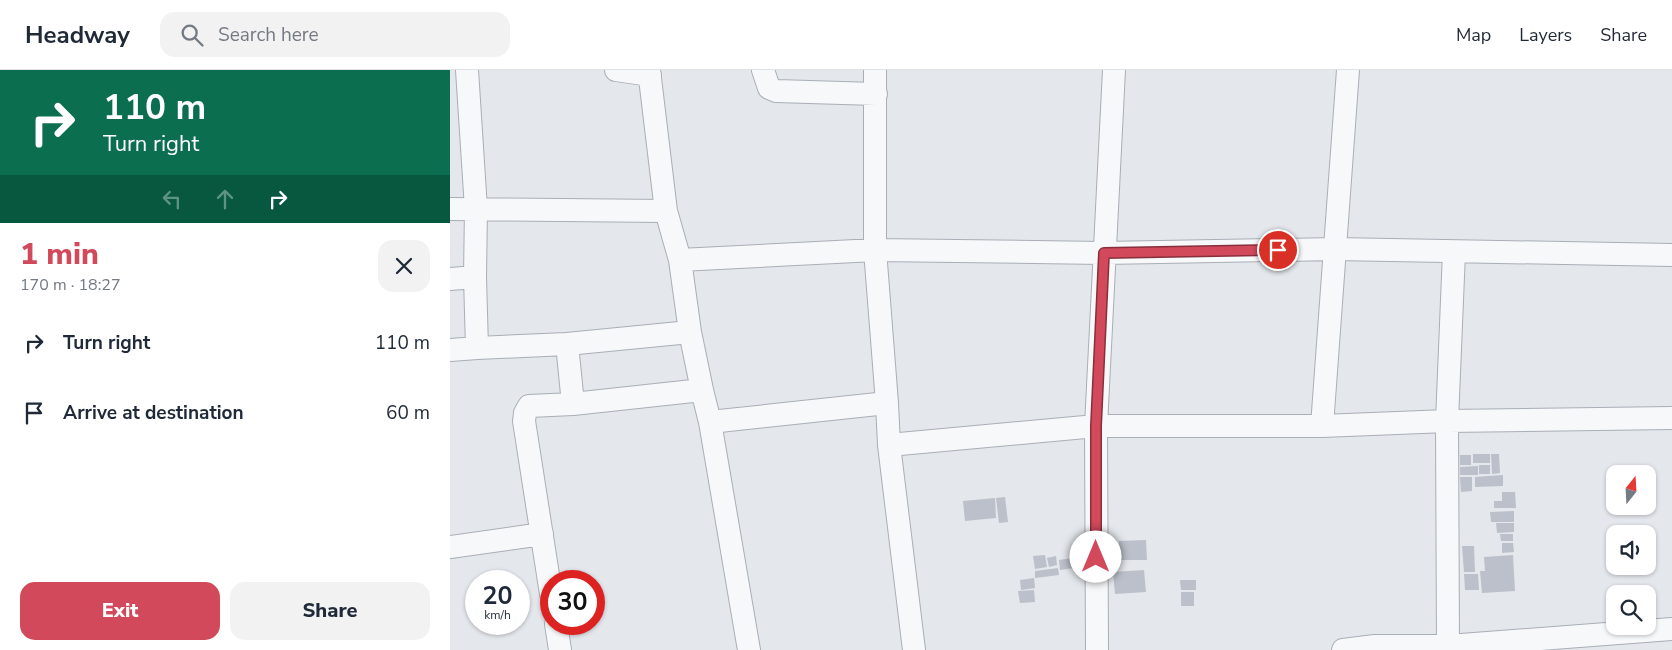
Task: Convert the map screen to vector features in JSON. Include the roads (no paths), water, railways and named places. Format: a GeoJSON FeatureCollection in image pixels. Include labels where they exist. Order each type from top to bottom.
{"type":"FeatureCollection","features":[{"type":"Feature","properties":{"kind":"street"},"geometry":{"type":"LineString","coordinates":[[467,70],[476,209],[477,348]]}},
{"type":"Feature","properties":{"kind":"street"},"geometry":{"type":"LineString","coordinates":[[616,70],[650,73],[666,211],[680,260],[690,332],[710,422],[749,650]]}},
{"type":"Feature","properties":{"kind":"street"},"geometry":{"type":"LineString","coordinates":[[763,70],[769,88],[776,91],[876,94]]}},
{"type":"Feature","properties":{"kind":"street"},"geometry":{"type":"LineString","coordinates":[[876,70],[874,250],[888,403],[889,445],[914,650]]}},
{"type":"Feature","properties":{"kind":"street"},"geometry":{"type":"LineString","coordinates":[[1097,650],[1096,426],[1114,70]]}},
{"type":"Feature","properties":{"kind":"street"},"geometry":{"type":"LineString","coordinates":[[1322,426],[1348,70]]}},
{"type":"Feature","properties":{"kind":"street"},"geometry":{"type":"LineString","coordinates":[[450,209],[666,211]]}},
{"type":"Feature","properties":{"kind":"street"},"geometry":{"type":"LineString","coordinates":[[680,260],[874,250],[1104,253],[1336,250],[1672,255]]}},
{"type":"Feature","properties":{"kind":"street"},"geometry":{"type":"LineString","coordinates":[[1448,646],[1447,421],[1454,252]]}},
{"type":"Feature","properties":{"kind":"street"},"geometry":{"type":"LineString","coordinates":[[450,279],[475,277]]}},
{"type":"Feature","properties":{"kind":"street"},"geometry":{"type":"LineString","coordinates":[[450,350],[567,344],[690,332]]}},
{"type":"Feature","properties":{"kind":"street"},"geometry":{"type":"LineString","coordinates":[[567,344],[573,404]]}},
{"type":"Feature","properties":{"kind":"street"},"geometry":{"type":"LineString","coordinates":[[547,570],[524,421],[525,413],[529,406],[573,404],[702,390]]}},
{"type":"Feature","properties":{"kind":"street"},"geometry":{"type":"LineString","coordinates":[[710,422],[888,403]]}},
{"type":"Feature","properties":{"kind":"street"},"geometry":{"type":"LineString","coordinates":[[889,445],[1096,426],[1322,426],[1447,421],[1672,418]]}},
{"type":"Feature","properties":{"kind":"street"},"geometry":{"type":"LineString","coordinates":[[450,547],[542,534]]}},
{"type":"Feature","properties":{"kind":"street"},"geometry":{"type":"LineString","coordinates":[[1343,650],[1448,646],[1672,628]]}},
{"type":"Feature","properties":{"kind":"street"},"geometry":{"type":"LineString","coordinates":[[558,635],[560,650]]}}]}
